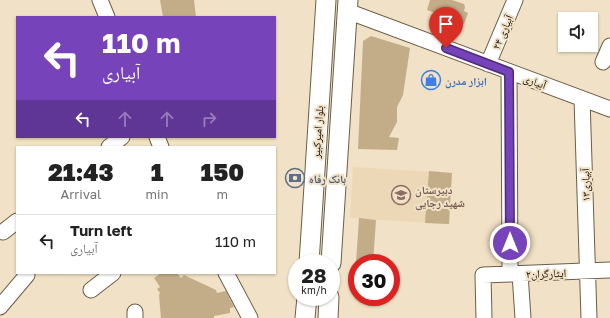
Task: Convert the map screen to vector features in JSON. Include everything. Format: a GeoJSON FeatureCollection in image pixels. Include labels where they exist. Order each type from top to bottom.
{"type":"FeatureCollection","features":[{"type":"Feature","properties":{"kind":"main road","name":"بلوار امیرکبیر"},"geometry":{"type":"LineString","coordinates":[[310,254],[326,0]]}},
{"type":"Feature","properties":{"kind":"main road","name":"بلوار امیرکبیر"},"geometry":{"type":"LineString","coordinates":[[332,254],[347,6]]}},
{"type":"Feature","properties":{"kind":"main road"},"geometry":{"type":"LineString","coordinates":[[316,150],[338,151]]}},
{"type":"Feature","properties":{"kind":"main road"},"geometry":{"type":"LineString","coordinates":[[305,318],[306,306]]}},
{"type":"Feature","properties":{"kind":"main road"},"geometry":{"type":"LineString","coordinates":[[328,318],[329,306]]}},
{"type":"Feature","properties":{"kind":"street"},"geometry":{"type":"LineString","coordinates":[[100,0],[107,16]]}},
{"type":"Feature","properties":{"kind":"street","name":"آبیاری ۲۴"},"geometry":{"type":"LineString","coordinates":[[488,64],[515,0]]}},
{"type":"Feature","properties":{"kind":"street","name":"آبیاری"},"geometry":{"type":"LineString","coordinates":[[347,6],[488,64],[610,109]]}},
{"type":"Feature","properties":{"kind":"street"},"geometry":{"type":"LineString","coordinates":[[603,62],[610,46]]}},
{"type":"Feature","properties":{"kind":"street"},"geometry":{"type":"LineString","coordinates":[[509,72],[515,274],[523,318]]}},
{"type":"Feature","properties":{"kind":"street","name":"آبیاری۱۳"},"geometry":{"type":"LineString","coordinates":[[582,99],[589,318]]}},
{"type":"Feature","properties":{"kind":"street"},"geometry":{"type":"LineString","coordinates":[[110,146],[121,138]]}},
{"type":"Feature","properties":{"kind":"street"},"geometry":{"type":"LineString","coordinates":[[4,232],[16,222]]}},
{"type":"Feature","properties":{"kind":"street","name":"ایثارگران۲"},"geometry":{"type":"LineString","coordinates":[[484,318],[483,275],[610,270]]}},
{"type":"Feature","properties":{"kind":"street"},"geometry":{"type":"LineString","coordinates":[[92,290],[112,274]]}},
{"type":"Feature","properties":{"kind":"street"},"geometry":{"type":"LineString","coordinates":[[226,274],[248,317]]}},
{"type":"Feature","properties":{"kind":"street"},"geometry":{"type":"LineString","coordinates":[[0,307],[27,275]]}},
{"type":"Feature","properties":{"kind":"shaded area","name":"دبیرستان شهید رجایی"},"geometry":{"type":"Polygon","coordinates":[[[353,167],[452,173],[449,224],[350,218],[353,167]]]}},
{"type":"Feature","properties":{"kind":"building"},"geometry":{"type":"Polygon","coordinates":[[[160,0],[194,0],[196,16],[163,16],[160,0]]]}},
{"type":"Feature","properties":{"kind":"building"},"geometry":{"type":"Polygon","coordinates":[[[430,0],[452,0],[464,4],[464,11],[468,13],[464,24],[458,22],[455,30],[447,27],[449,22],[443,20],[444,16],[427,10],[430,0]]]}},
{"type":"Feature","properties":{"kind":"building"},"geometry":{"type":"Polygon","coordinates":[[[371,36],[410,48],[403,95],[397,107],[397,122],[389,137],[399,138],[397,150],[358,149],[363,41],[371,36]]]}},
{"type":"Feature","properties":{"kind":"building"},"geometry":{"type":"Polygon","coordinates":[[[429,171],[452,173],[449,224],[425,223],[429,171]]]}},
{"type":"Feature","properties":{"kind":"building"},"geometry":{"type":"Polygon","coordinates":[[[359,218],[376,220],[374,254],[357,254],[359,218]]]}},
{"type":"Feature","properties":{"kind":"building"},"geometry":{"type":"Polygon","coordinates":[[[160,274],[178,274],[181,278],[184,275],[216,290],[217,293],[226,291],[234,307],[230,308],[230,313],[214,316],[214,318],[161,318],[160,293],[157,289],[160,287],[154,278],[160,274]]]}},
{"type":"Feature","properties":{"kind":"place","name":"ابزار مدرن"},"geometry":{"type":"Point","coordinates":[431,80]}},
{"type":"Feature","properties":{"kind":"place","name":"بانک رفاه"},"geometry":{"type":"Point","coordinates":[295,178]}},
{"type":"Feature","properties":{"kind":"place","name":"دبیرستان شهید رجایی"},"geometry":{"type":"Point","coordinates":[401,195]}},
{"type":"Feature","properties":{"kind":"route"},"geometry":{"type":"LineString","coordinates":[[446,48],[509,72],[510,243]]}}]}
